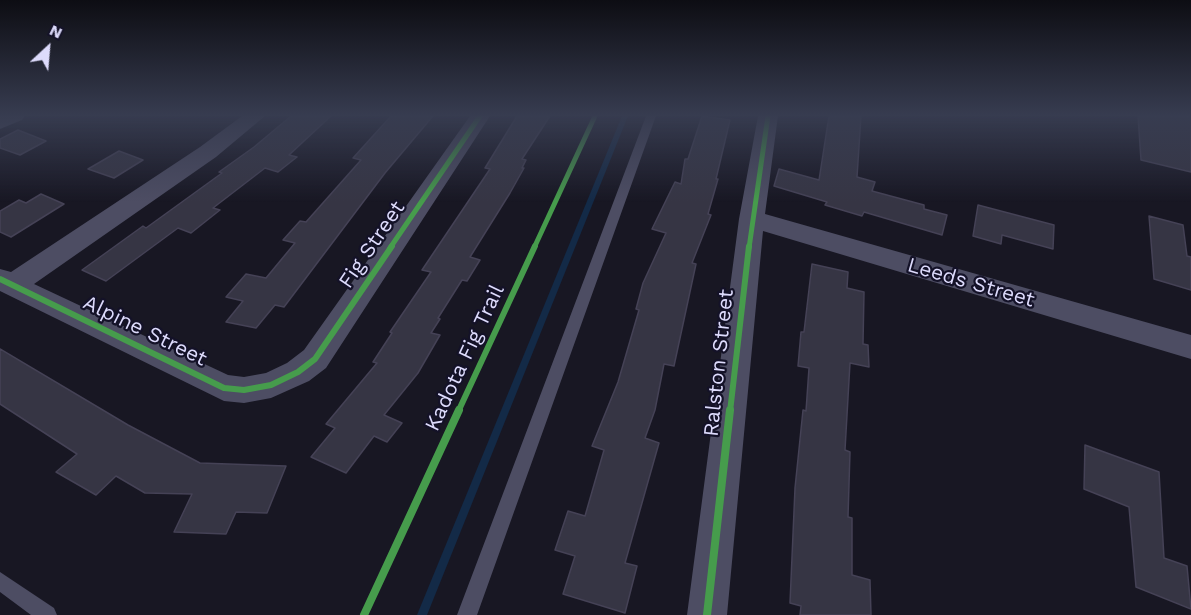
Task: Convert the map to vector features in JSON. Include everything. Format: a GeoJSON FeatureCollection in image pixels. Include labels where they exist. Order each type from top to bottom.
{"type":"FeatureCollection","features":[{"type":"Feature","properties":{"kind":"street"},"geometry":{"type":"LineString","coordinates":[[6,282],[218,145]]}},
{"type":"Feature","properties":{"kind":"street","name":"Fig Street"},"geometry":{"type":"LineString","coordinates":[[280,381],[298,372],[315,358],[460,145]]}},
{"type":"Feature","properties":{"kind":"street","name":"Ralston Street"},"geometry":{"type":"LineString","coordinates":[[707,615],[752,219],[764,145]]}},
{"type":"Feature","properties":{"kind":"street","name":"Leeds Street"},"geometry":{"type":"LineString","coordinates":[[752,219],[1191,347]]}},
{"type":"Feature","properties":{"kind":"street","name":"Alpine Street"},"geometry":{"type":"LineString","coordinates":[[6,282],[224,388],[244,390],[280,381]]}},
{"type":"Feature","properties":{"kind":"lane"},"geometry":{"type":"LineString","coordinates":[[467,615],[640,145]]}},
{"type":"Feature","properties":{"kind":"lane"},"geometry":{"type":"LineString","coordinates":[[0,581],[47,615]]}},
{"type":"Feature","properties":{"kind":"building"},"geometry":{"type":"Polygon","coordinates":[[[0,145],[39,145],[20,155],[0,148],[0,145]]]}},
{"type":"Feature","properties":{"kind":"building"},"geometry":{"type":"Polygon","coordinates":[[[257,145],[300,145],[289,155],[297,157],[278,172],[265,168],[213,208],[220,210],[191,233],[178,228],[106,281],[82,270],[143,226],[146,228],[257,145]]]}},
{"type":"Feature","properties":{"kind":"building"},"geometry":{"type":"Polygon","coordinates":[[[365,145],[409,145],[284,307],[275,305],[256,328],[226,322],[243,301],[226,297],[246,274],[266,278],[295,243],[283,240],[300,221],[306,222],[361,160],[353,158],[365,145]]]}},
{"type":"Feature","properties":{"kind":"building"},"geometry":{"type":"Polygon","coordinates":[[[499,145],[531,145],[522,159],[526,160],[522,168],[524,168],[470,257],[480,260],[467,281],[462,280],[431,333],[440,335],[418,373],[384,415],[402,423],[387,442],[374,436],[346,473],[311,457],[335,428],[326,424],[377,363],[373,362],[392,333],[390,332],[431,272],[422,270],[490,169],[485,168],[499,145]]]}},
{"type":"Feature","properties":{"kind":"building"},"geometry":{"type":"Polygon","coordinates":[[[693,145],[724,145],[716,179],[718,179],[708,214],[711,215],[692,263],[696,264],[674,366],[664,364],[655,410],[645,438],[659,443],[625,563],[637,566],[625,613],[563,594],[575,556],[555,550],[568,511],[585,516],[604,450],[592,446],[618,382],[639,310],[636,309],[643,283],[666,233],[652,229],[675,182],[681,184],[685,159],[688,159],[693,145]]]}},
{"type":"Feature","properties":{"kind":"building"},"geometry":{"type":"Polygon","coordinates":[[[825,145],[859,145],[857,177],[875,182],[872,191],[924,205],[924,209],[947,215],[942,235],[864,212],[862,216],[825,205],[827,202],[774,186],[779,169],[819,180],[825,145]]]}},
{"type":"Feature","properties":{"kind":"building"},"geometry":{"type":"Polygon","coordinates":[[[1140,145],[1191,145],[1191,172],[1141,160],[1140,145]]]}},
{"type":"Feature","properties":{"kind":"building"},"geometry":{"type":"Polygon","coordinates":[[[119,151],[143,160],[114,178],[88,169],[119,151]]]}},
{"type":"Feature","properties":{"kind":"building"},"geometry":{"type":"Polygon","coordinates":[[[41,194],[64,204],[11,237],[0,232],[0,211],[19,200],[26,203],[41,194]]]}},
{"type":"Feature","properties":{"kind":"building"},"geometry":{"type":"Polygon","coordinates":[[[978,205],[1054,225],[1053,249],[1002,235],[1001,244],[973,236],[978,205]]]}},
{"type":"Feature","properties":{"kind":"building"},"geometry":{"type":"Polygon","coordinates":[[[1149,216],[1183,225],[1187,256],[1191,257],[1191,290],[1154,279],[1149,216]]]}},
{"type":"Feature","properties":{"kind":"building"},"geometry":{"type":"Polygon","coordinates":[[[812,264],[848,272],[847,288],[864,292],[863,344],[868,345],[869,367],[850,363],[845,450],[850,452],[848,517],[852,518],[852,575],[870,580],[871,615],[800,615],[801,606],[790,603],[795,488],[803,410],[806,411],[809,368],[798,366],[812,264]]]}},
{"type":"Feature","properties":{"kind":"building"},"geometry":{"type":"Polygon","coordinates":[[[0,349],[128,425],[200,463],[286,466],[267,513],[236,512],[226,534],[174,532],[192,494],[145,493],[116,476],[96,495],[56,472],[77,454],[0,404],[0,349]]]}},
{"type":"Feature","properties":{"kind":"building"},"geometry":{"type":"Polygon","coordinates":[[[1085,445],[1159,472],[1164,558],[1187,566],[1191,609],[1136,587],[1129,507],[1084,489],[1085,445]]]}},
{"type":"Feature","properties":{"kind":"waterway"},"geometry":{"type":"LineString","coordinates":[[422,615],[613,145]]}},
{"type":"Feature","properties":{"kind":"cycle path"},"geometry":{"type":"LineString","coordinates":[[0,279],[224,388],[244,390],[271,385],[298,372],[315,359],[461,145]]}},
{"type":"Feature","properties":{"kind":"cycle path","name":"Kadota Fig Trail"},"geometry":{"type":"LineString","coordinates":[[364,615],[582,145]]}},
{"type":"Feature","properties":{"kind":"cycle path"},"geometry":{"type":"LineString","coordinates":[[707,615],[752,219],[764,145]]}}]}
